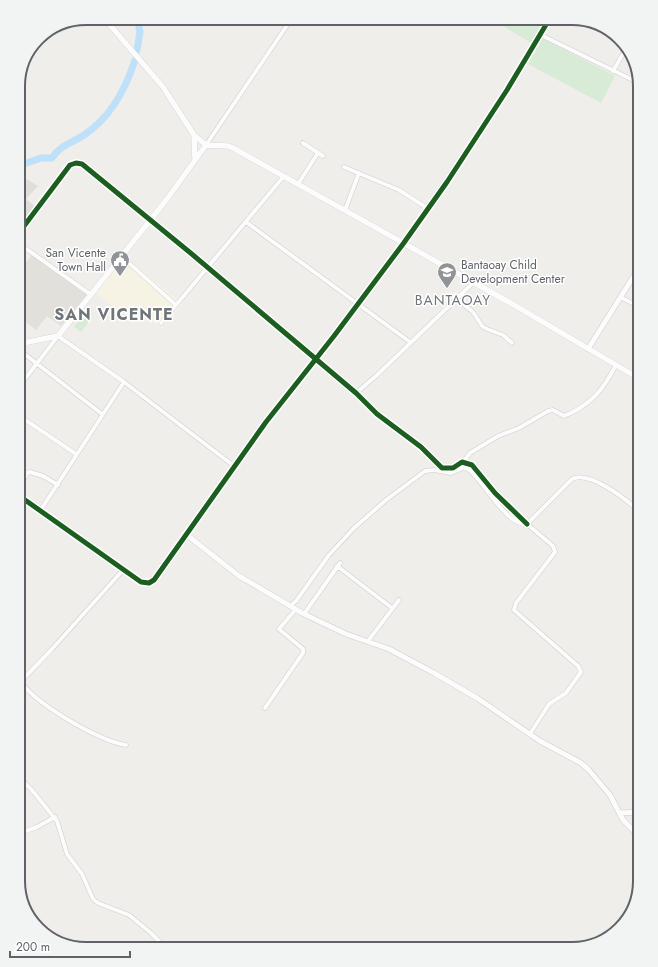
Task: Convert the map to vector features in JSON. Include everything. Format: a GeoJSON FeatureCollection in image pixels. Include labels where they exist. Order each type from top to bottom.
{"type":"FeatureCollection","features":[{"type":"Feature","properties":{"kind":"main road"},"geometry":{"type":"LineString","coordinates":[[110,25],[163,87],[194,135],[206,145],[230,147],[284,176],[403,244],[474,282],[633,375]]}},
{"type":"Feature","properties":{"kind":"main road"},"geometry":{"type":"LineString","coordinates":[[194,135],[196,160]]}},
{"type":"Feature","properties":{"kind":"main road"},"geometry":{"type":"LineString","coordinates":[[25,343],[58,336],[167,199],[206,145]]}},
{"type":"Feature","properties":{"kind":"street"},"geometry":{"type":"LineString","coordinates":[[206,145],[287,25]]}},
{"type":"Feature","properties":{"kind":"street"},"geometry":{"type":"LineString","coordinates":[[25,500],[123,570],[141,582],[149,583],[161,571],[266,422],[403,244],[427,208],[447,182],[541,36],[546,25]]}},
{"type":"Feature","properties":{"kind":"street"},"geometry":{"type":"LineString","coordinates":[[541,36],[632,80]]}},
{"type":"Feature","properties":{"kind":"street"},"geometry":{"type":"LineString","coordinates":[[613,71],[623,52]]}},
{"type":"Feature","properties":{"kind":"street"},"geometry":{"type":"LineString","coordinates":[[303,143],[323,156]]}},
{"type":"Feature","properties":{"kind":"street"},"geometry":{"type":"LineString","coordinates":[[298,184],[318,153]]}},
{"type":"Feature","properties":{"kind":"street"},"geometry":{"type":"LineString","coordinates":[[25,225],[70,165],[76,163],[82,164],[150,219],[356,392],[377,414],[420,447],[442,468],[453,468],[464,461],[470,453],[498,436],[513,431],[548,411],[553,410],[564,416],[591,401],[608,381],[616,365]]}},
{"type":"Feature","properties":{"kind":"street"},"geometry":{"type":"LineString","coordinates":[[344,167],[399,190],[427,208]]}},
{"type":"Feature","properties":{"kind":"street"},"geometry":{"type":"LineString","coordinates":[[345,210],[358,173]]}},
{"type":"Feature","properties":{"kind":"street"},"geometry":{"type":"LineString","coordinates":[[161,323],[284,176]]}},
{"type":"Feature","properties":{"kind":"street"},"geometry":{"type":"LineString","coordinates":[[246,222],[359,303],[410,342]]}},
{"type":"Feature","properties":{"kind":"street"},"geometry":{"type":"LineString","coordinates":[[25,248],[90,294]]}},
{"type":"Feature","properties":{"kind":"street"},"geometry":{"type":"LineString","coordinates":[[121,256],[176,305]]}},
{"type":"Feature","properties":{"kind":"street"},"geometry":{"type":"LineString","coordinates":[[588,349],[633,277]]}},
{"type":"Feature","properties":{"kind":"street"},"geometry":{"type":"LineString","coordinates":[[356,392],[376,376],[474,282]]}},
{"type":"Feature","properties":{"kind":"street"},"geometry":{"type":"LineString","coordinates":[[620,297],[633,304]]}},
{"type":"Feature","properties":{"kind":"street"},"geometry":{"type":"LineString","coordinates":[[457,298],[473,312],[482,326],[488,330],[503,335],[512,343]]}},
{"type":"Feature","properties":{"kind":"street"},"geometry":{"type":"LineString","coordinates":[[25,379],[58,336],[124,382],[234,466]]}},
{"type":"Feature","properties":{"kind":"street"},"geometry":{"type":"LineString","coordinates":[[25,355],[102,414]]}},
{"type":"Feature","properties":{"kind":"street"},"geometry":{"type":"LineString","coordinates":[[40,511],[124,382]]}},
{"type":"Feature","properties":{"kind":"street"},"geometry":{"type":"LineString","coordinates":[[25,420],[76,454]]}},
{"type":"Feature","properties":{"kind":"street"},"geometry":{"type":"LineString","coordinates":[[464,461],[472,465],[495,492],[527,524],[553,546],[555,552],[516,603],[514,610],[578,666],[581,672],[566,693],[549,704],[530,734]]}},
{"type":"Feature","properties":{"kind":"street"},"geometry":{"type":"LineString","coordinates":[[290,606],[296,601],[329,555],[354,528],[386,500],[425,471],[434,470],[451,473],[463,468],[468,469],[504,510],[517,522],[527,524]]}},
{"type":"Feature","properties":{"kind":"street"},"geometry":{"type":"LineString","coordinates":[[25,477],[27,473],[30,472],[43,476],[58,485]]}},
{"type":"Feature","properties":{"kind":"street"},"geometry":{"type":"LineString","coordinates":[[527,524],[572,479],[576,477],[604,486],[633,505]]}},
{"type":"Feature","properties":{"kind":"street"},"geometry":{"type":"LineString","coordinates":[[187,535],[234,572],[290,606],[346,634],[389,649],[434,673],[477,698],[540,741],[573,758],[588,769],[610,795],[620,814],[633,831]]}},
{"type":"Feature","properties":{"kind":"street"},"geometry":{"type":"LineString","coordinates":[[304,614],[339,564],[392,608]]}},
{"type":"Feature","properties":{"kind":"street"},"geometry":{"type":"LineString","coordinates":[[25,676],[52,649],[123,570]]}},
{"type":"Feature","properties":{"kind":"street"},"geometry":{"type":"LineString","coordinates":[[368,641],[399,600]]}},
{"type":"Feature","properties":{"kind":"street"},"geometry":{"type":"LineString","coordinates":[[265,708],[304,651],[279,629],[296,609]]}},
{"type":"Feature","properties":{"kind":"street"},"geometry":{"type":"LineString","coordinates":[[25,686],[30,692],[71,720],[114,742],[126,745]]}},
{"type":"Feature","properties":{"kind":"street"},"geometry":{"type":"LineString","coordinates":[[25,783],[55,817],[60,827],[67,854],[82,874],[93,900],[129,915],[152,933],[160,942]]}},
{"type":"Feature","properties":{"kind":"street"},"geometry":{"type":"LineString","coordinates":[[620,814],[633,813]]}},
{"type":"Feature","properties":{"kind":"street"},"geometry":{"type":"LineString","coordinates":[[25,831],[37,827],[55,817]]}},
{"type":"Feature","properties":{"kind":"shaded area"},"geometry":{"type":"Polygon","coordinates":[[[25,178],[38,186],[26,199],[35,206],[25,218],[25,178]]]}},
{"type":"Feature","properties":{"kind":"shaded area"},"geometry":{"type":"Polygon","coordinates":[[[32,255],[87,295],[61,326],[47,316],[36,330],[25,321],[25,264],[32,255]]]}},
{"type":"Feature","properties":{"kind":"shaded area"},"geometry":{"type":"Polygon","coordinates":[[[125,256],[182,304],[162,328],[130,306],[124,314],[96,293],[125,256]]]}},
{"type":"Feature","properties":{"kind":"green space"},"geometry":{"type":"Polygon","coordinates":[[[502,25],[544,25],[533,44],[502,25]]]}},
{"type":"Feature","properties":{"kind":"green space"},"geometry":{"type":"Polygon","coordinates":[[[542,38],[615,76],[601,103],[528,64],[542,38]]]}},
{"type":"Feature","properties":{"kind":"green space"},"geometry":{"type":"Polygon","coordinates":[[[84,313],[91,319],[81,332],[74,327],[84,313]]]}},
{"type":"Feature","properties":{"kind":"waterway"},"geometry":{"type":"LineString","coordinates":[[137,50],[140,32],[138,25]]}},
{"type":"Feature","properties":{"kind":"waterway"},"geometry":{"type":"LineString","coordinates":[[25,164],[41,158],[52,158],[62,147],[84,135],[102,120],[122,92],[135,60]]}},
{"type":"Feature","properties":{"kind":"cycle path"},"geometry":{"type":"LineString","coordinates":[[25,500],[141,582],[149,583],[154,580],[266,422],[334,336],[403,244],[447,182],[507,90],[546,25]]}},
{"type":"Feature","properties":{"kind":"cycle path"},"geometry":{"type":"LineString","coordinates":[[25,225],[70,165],[76,163],[82,164],[193,255],[356,393],[377,414],[421,447],[442,468],[453,468],[462,462],[472,465],[495,493],[527,524]]}},
{"type":"Feature","properties":{"kind":"place","name":"San Vicente Town Hall"},"geometry":{"type":"Point","coordinates":[120,277]}},
{"type":"Feature","properties":{"kind":"place","name":"Bantaoay Child Development Center"},"geometry":{"type":"Point","coordinates":[447,289]}},
{"type":"Feature","properties":{"kind":"district","name":"BANTAOAY"},"geometry":{"type":"Point","coordinates":[453,300]}},
{"type":"Feature","properties":{"kind":"district","name":"SAN VICENTE"},"geometry":{"type":"Point","coordinates":[114,314]}}]}
